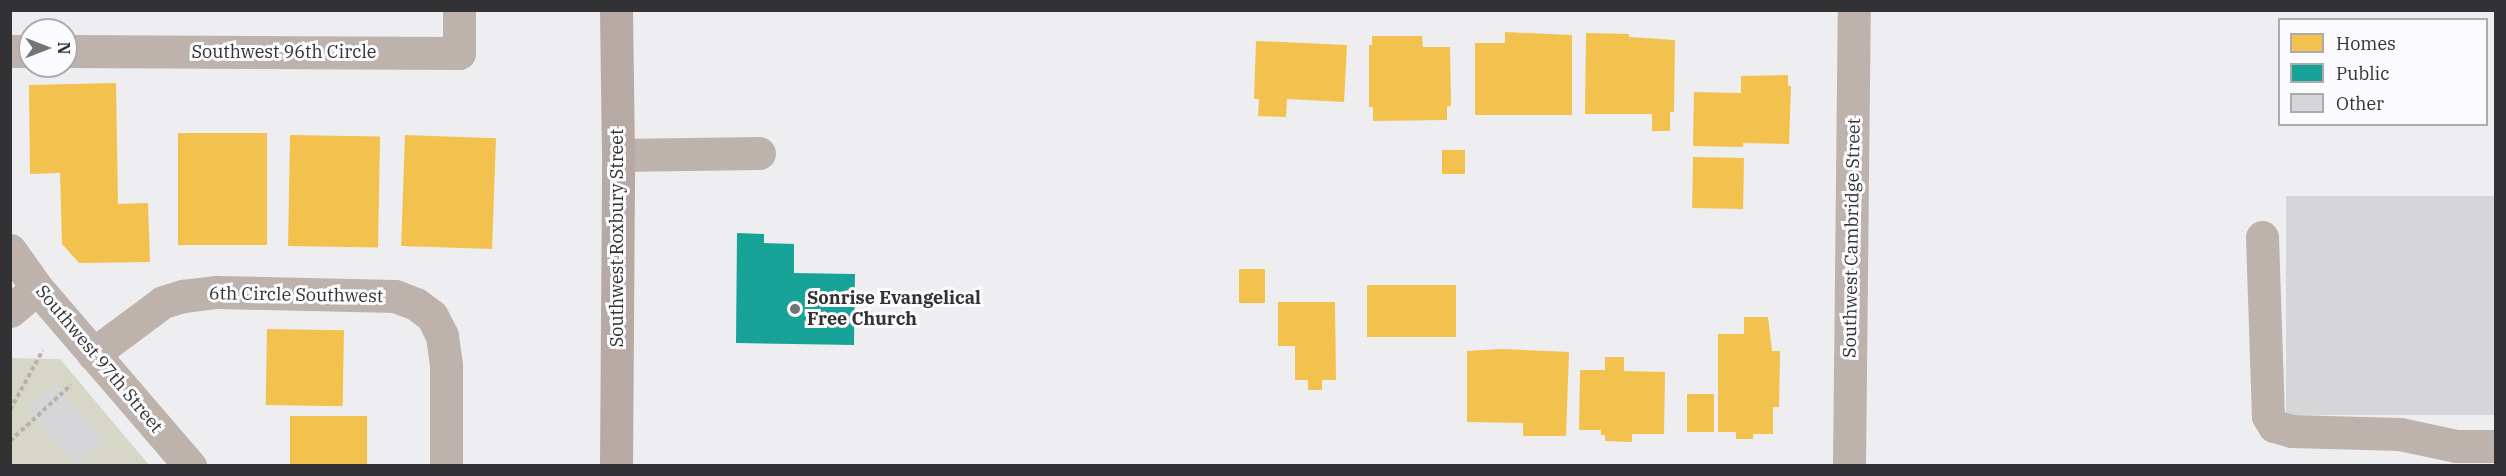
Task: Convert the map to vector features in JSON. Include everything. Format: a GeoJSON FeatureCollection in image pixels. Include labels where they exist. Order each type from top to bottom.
{"type":"FeatureCollection","features":[{"type":"Feature","properties":{"kind":"main road","name":"Southwest Roxbury Street"},"geometry":{"type":"LineString","coordinates":[[616,10],[618,155],[616,465]]}},
{"type":"Feature","properties":{"kind":"street","name":"Southwest 96th Circle"},"geometry":{"type":"LineString","coordinates":[[78,51],[459,53],[459,10]]}},
{"type":"Feature","properties":{"kind":"street","name":"Southwest Cambridge Street"},"geometry":{"type":"LineString","coordinates":[[1849,465],[1854,10]]}},
{"type":"Feature","properties":{"kind":"street"},"geometry":{"type":"LineString","coordinates":[[618,155],[759,153]]}},
{"type":"Feature","properties":{"kind":"street"},"geometry":{"type":"LineString","coordinates":[[2262,237],[2268,416],[2274,426],[2291,431],[2400,434],[2456,446],[2496,446]]}},
{"type":"Feature","properties":{"kind":"street","name":"Southwest 97th Street"},"geometry":{"type":"LineString","coordinates":[[10,250],[37,288],[190,465]]}},
{"type":"Feature","properties":{"kind":"street"},"geometry":{"type":"LineString","coordinates":[[10,311],[37,288]]}},
{"type":"Feature","properties":{"kind":"street","name":"6th Circle Southwest"},"geometry":{"type":"LineString","coordinates":[[93,354],[163,302],[183,296],[216,292],[395,296],[416,304],[432,316],[442,336],[447,365],[447,465]]}},
{"type":"Feature","properties":{"kind":"path"},"geometry":{"type":"LineString","coordinates":[[10,410],[44,348]]}},
{"type":"Feature","properties":{"kind":"path"},"geometry":{"type":"LineString","coordinates":[[10,441],[72,384]]}},
{"type":"Feature","properties":{"kind":"green space"},"geometry":{"type":"Polygon","coordinates":[[[10,358],[60,359],[149,465],[11,465],[10,358]]]}},
{"type":"Feature","properties":{"kind":"building: Homes"},"geometry":{"type":"Polygon","coordinates":[[[1505,32],[1572,35],[1572,115],[1475,115],[1475,43],[1505,43],[1505,32]]]}},
{"type":"Feature","properties":{"kind":"building: Homes"},"geometry":{"type":"Polygon","coordinates":[[[1586,33],[1629,34],[1629,37],[1675,40],[1674,112],[1670,112],[1670,131],[1652,131],[1652,114],[1585,114],[1586,33]]]}},
{"type":"Feature","properties":{"kind":"building: Homes"},"geometry":{"type":"Polygon","coordinates":[[[1372,36],[1422,36],[1423,47],[1450,47],[1451,106],[1447,106],[1447,120],[1373,121],[1373,107],[1369,107],[1369,45],[1372,45],[1372,36]]]}},
{"type":"Feature","properties":{"kind":"building: Homes"},"geometry":{"type":"Polygon","coordinates":[[[1256,41],[1347,45],[1344,102],[1287,99],[1286,117],[1258,116],[1259,99],[1254,99],[1256,41]]]}},
{"type":"Feature","properties":{"kind":"building: Homes"},"geometry":{"type":"Polygon","coordinates":[[[1788,75],[1788,86],[1791,86],[1789,144],[1743,143],[1743,147],[1693,146],[1694,92],[1741,93],[1741,76],[1788,75]]]}},
{"type":"Feature","properties":{"kind":"building: Homes"},"geometry":{"type":"Polygon","coordinates":[[[116,83],[118,204],[148,203],[150,262],[79,263],[62,244],[60,173],[30,174],[29,85],[116,83]]]}},
{"type":"Feature","properties":{"kind":"building: Homes"},"geometry":{"type":"Polygon","coordinates":[[[178,133],[267,133],[267,245],[178,245],[178,133]]]}},
{"type":"Feature","properties":{"kind":"building: Homes"},"geometry":{"type":"Polygon","coordinates":[[[290,135],[380,137],[378,248],[288,246],[290,135]]]}},
{"type":"Feature","properties":{"kind":"building: Homes"},"geometry":{"type":"Polygon","coordinates":[[[405,135],[496,138],[492,249],[401,246],[405,135]]]}},
{"type":"Feature","properties":{"kind":"building: Homes"},"geometry":{"type":"Polygon","coordinates":[[[1442,150],[1465,150],[1465,174],[1442,174],[1442,150]]]}},
{"type":"Feature","properties":{"kind":"building: Homes"},"geometry":{"type":"Polygon","coordinates":[[[1693,157],[1744,158],[1743,209],[1692,208],[1693,157]]]}},
{"type":"Feature","properties":{"kind":"building: Homes"},"geometry":{"type":"Polygon","coordinates":[[[1239,269],[1265,269],[1265,303],[1239,303],[1239,269]]]}},
{"type":"Feature","properties":{"kind":"building: Homes"},"geometry":{"type":"Polygon","coordinates":[[[1367,285],[1456,285],[1456,337],[1367,337],[1367,285]]]}},
{"type":"Feature","properties":{"kind":"building: Homes"},"geometry":{"type":"Polygon","coordinates":[[[1278,302],[1335,302],[1336,380],[1322,380],[1322,390],[1308,390],[1308,380],[1295,380],[1295,346],[1278,346],[1278,302]]]}},
{"type":"Feature","properties":{"kind":"building: Homes"},"geometry":{"type":"Polygon","coordinates":[[[1744,317],[1768,317],[1772,351],[1780,351],[1779,407],[1773,407],[1773,434],[1753,434],[1753,439],[1736,439],[1736,432],[1718,432],[1718,334],[1744,334],[1744,317]]]}},
{"type":"Feature","properties":{"kind":"building: Homes"},"geometry":{"type":"Polygon","coordinates":[[[267,329],[344,330],[343,406],[266,405],[267,329]]]}},
{"type":"Feature","properties":{"kind":"building: Homes"},"geometry":{"type":"Polygon","coordinates":[[[1502,349],[1569,352],[1566,436],[1523,436],[1523,423],[1467,422],[1467,351],[1502,349]]]}},
{"type":"Feature","properties":{"kind":"building: Homes"},"geometry":{"type":"Polygon","coordinates":[[[1605,357],[1624,357],[1624,371],[1665,372],[1664,434],[1632,434],[1632,442],[1605,441],[1605,435],[1601,435],[1601,430],[1579,430],[1580,370],[1605,370],[1605,357]]]}},
{"type":"Feature","properties":{"kind":"building: Homes"},"geometry":{"type":"Polygon","coordinates":[[[1687,394],[1714,394],[1714,432],[1687,432],[1687,394]]]}},
{"type":"Feature","properties":{"kind":"building: Homes"},"geometry":{"type":"Polygon","coordinates":[[[290,416],[367,416],[367,466],[290,466],[290,416]]]}},
{"type":"Feature","properties":{"kind":"building: Public","name":"Sonrise Evangelical Free Church"},"geometry":{"type":"Polygon","coordinates":[[[737,233],[764,234],[764,243],[794,244],[794,273],[855,274],[854,345],[736,343],[737,233]]]}},
{"type":"Feature","properties":{"kind":"building: Other"},"geometry":{"type":"Polygon","coordinates":[[[2286,196],[2496,196],[2496,415],[2286,415],[2286,196]]]}},
{"type":"Feature","properties":{"kind":"building: Other"},"geometry":{"type":"Polygon","coordinates":[[[56,383],[104,440],[74,466],[26,408],[56,383]]]}},
{"type":"Feature","properties":{"kind":"place","name":"Sonrise Evangelical Free Church"},"geometry":{"type":"Point","coordinates":[795,309]}}]}
